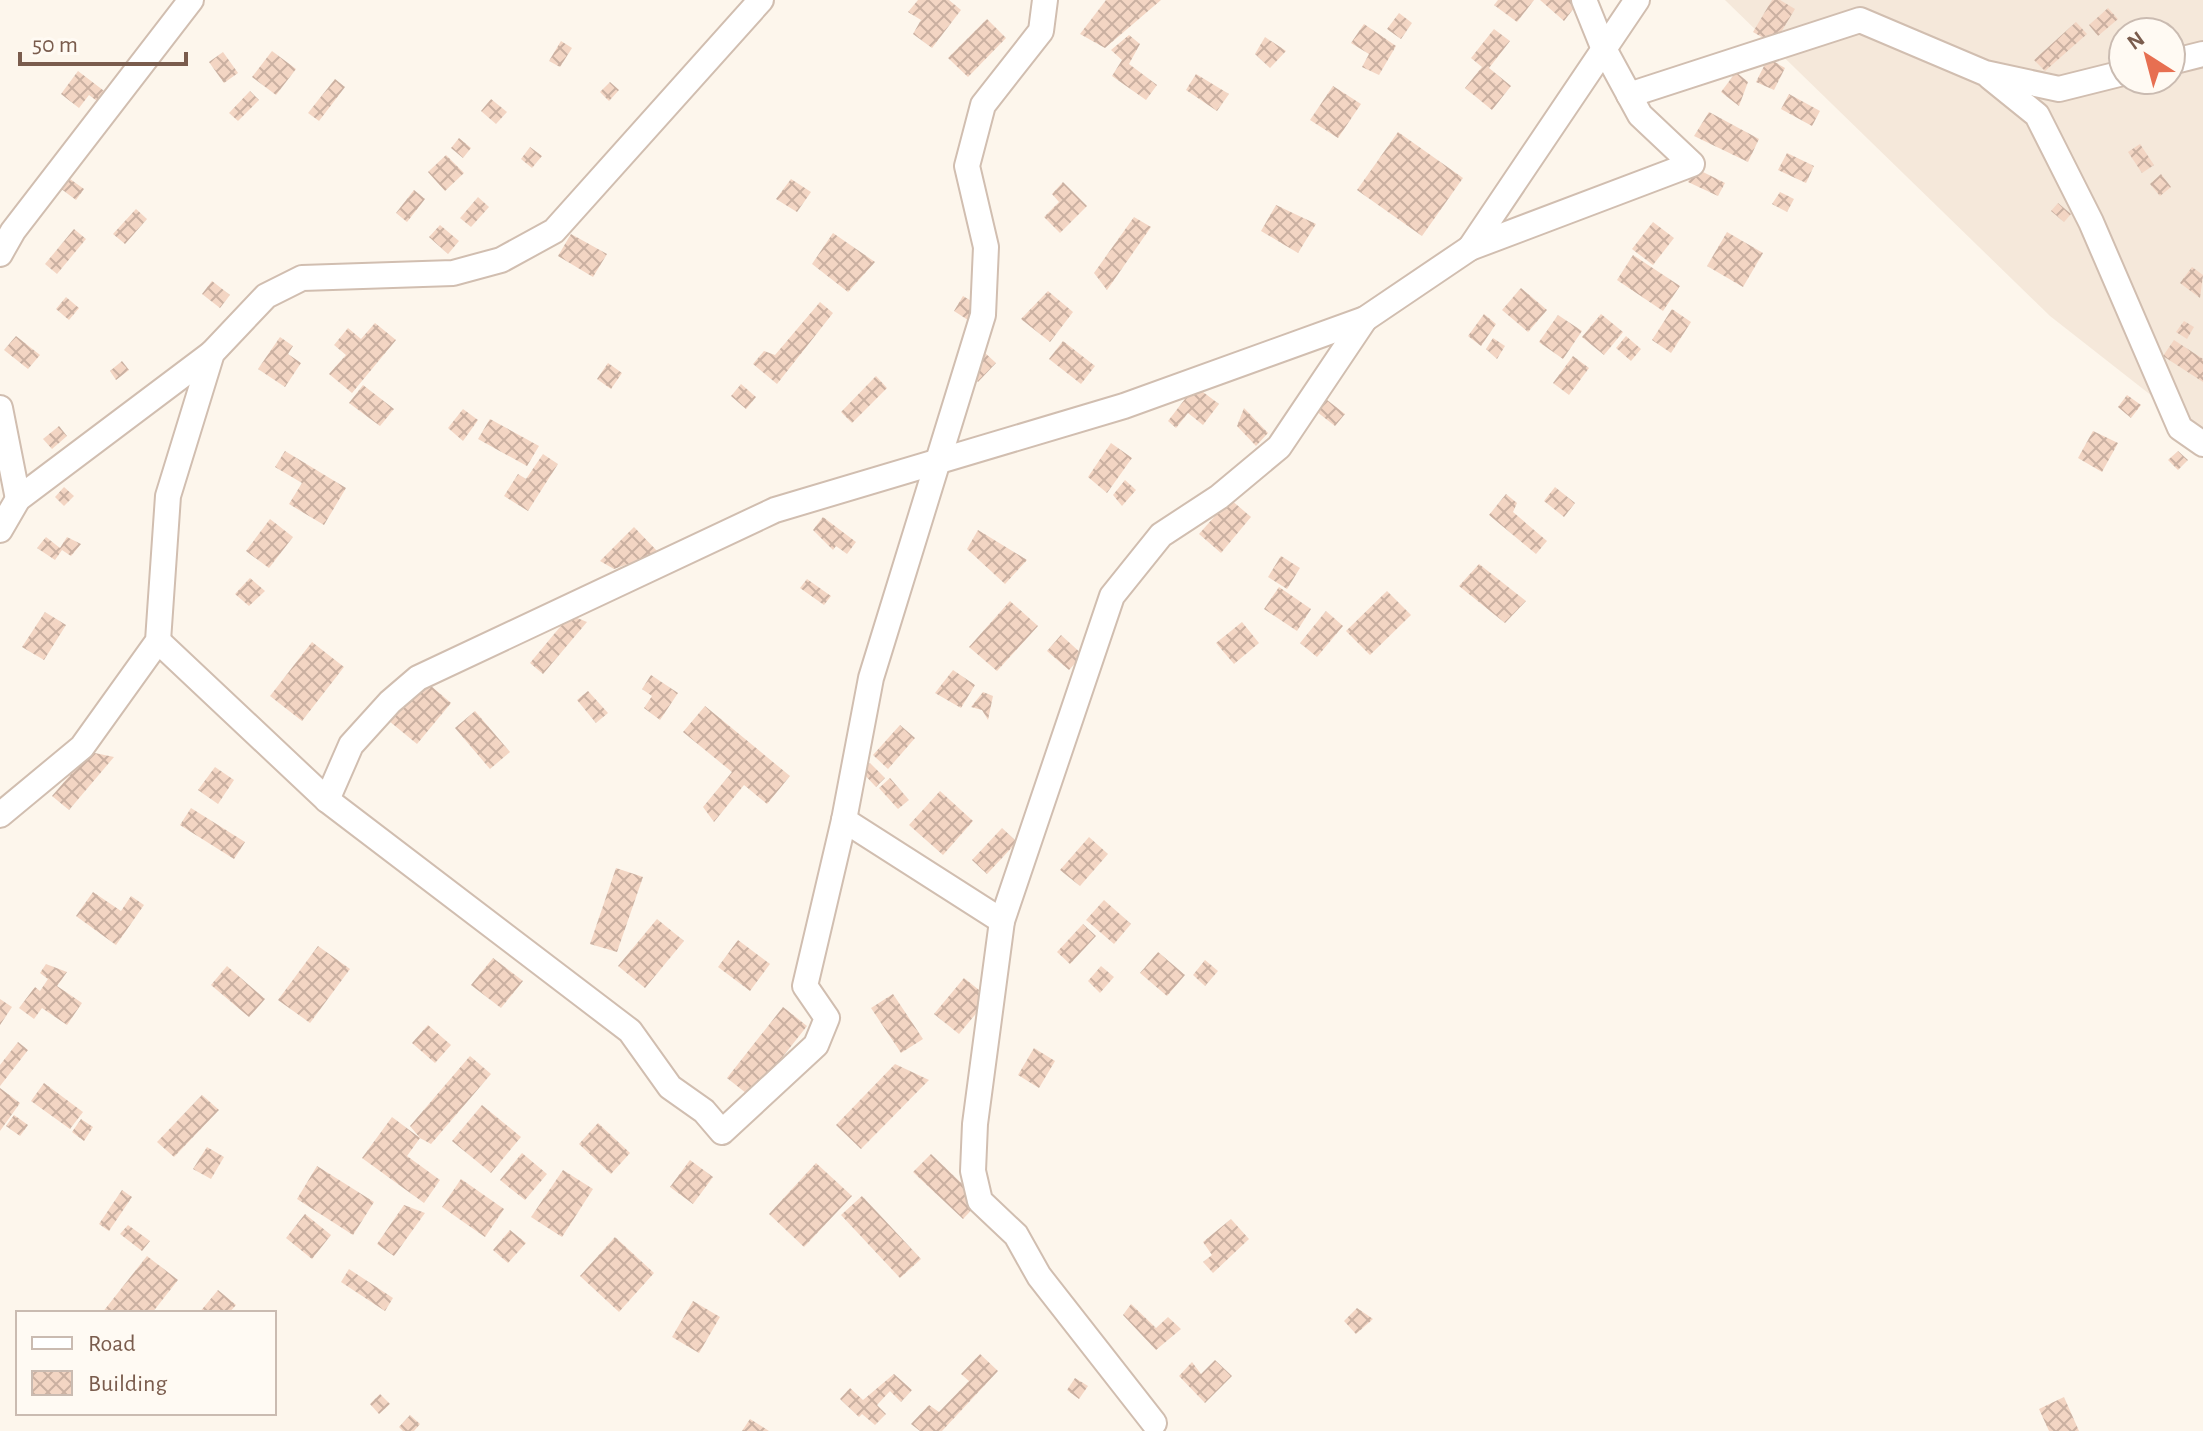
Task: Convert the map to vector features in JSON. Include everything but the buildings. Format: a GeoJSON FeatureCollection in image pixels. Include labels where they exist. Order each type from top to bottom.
{"type":"FeatureCollection","features":[{"type":"Feature","properties":{"kind":"street"},"geometry":{"type":"LineString","coordinates":[[0,254],[13,231],[191,0]]}},
{"type":"Feature","properties":{"kind":"street"},"geometry":{"type":"LineString","coordinates":[[0,530],[18,499],[212,353],[266,296],[302,278],[453,273],[501,260],[554,231],[761,0]]}},
{"type":"Feature","properties":{"kind":"street"},"geometry":{"type":"LineString","coordinates":[[158,641],[327,800],[630,1031],[670,1087],[704,1111],[722,1132],[816,1045],[827,1018],[805,986],[844,820],[871,678],[983,315],[986,247],[967,166],[983,105],[1041,31],[1045,0]]}},
{"type":"Feature","properties":{"kind":"street"},"geometry":{"type":"LineString","coordinates":[[327,800],[351,745],[390,702],[418,678],[775,510],[1124,406],[1365,319],[1470,248],[1692,164],[1640,115],[1603,47],[1584,0]]}},
{"type":"Feature","properties":{"kind":"street"},"geometry":{"type":"LineString","coordinates":[[1470,248],[1637,0]]}},
{"type":"Feature","properties":{"kind":"street"},"geometry":{"type":"LineString","coordinates":[[1629,95],[1860,20],[1985,73],[2059,89],[2107,77]]}},
{"type":"Feature","properties":{"kind":"street"},"geometry":{"type":"LineString","coordinates":[[1985,73],[2037,115],[2091,222],[2180,428],[2203,444]]}},
{"type":"Feature","properties":{"kind":"street"},"geometry":{"type":"LineString","coordinates":[[1154,1423],[1039,1276],[1016,1235],[980,1201],[973,1171],[975,1124],[1002,921],[1112,596],[1161,535],[1219,497],[1279,447],[1365,319]]}},
{"type":"Feature","properties":{"kind":"street"},"geometry":{"type":"LineString","coordinates":[[0,815],[82,747],[158,641],[168,496],[212,353]]}},
{"type":"Feature","properties":{"kind":"street"},"geometry":{"type":"LineString","coordinates":[[0,408],[18,499]]}},
{"type":"Feature","properties":{"kind":"street"},"geometry":{"type":"LineString","coordinates":[[844,820],[1002,921]]}},
{"type":"Feature","properties":{"kind":"shaded area"},"geometry":{"type":"Polygon","coordinates":[[[1725,0],[2203,0],[2203,436],[2050,316],[1725,0]]]}}]}
